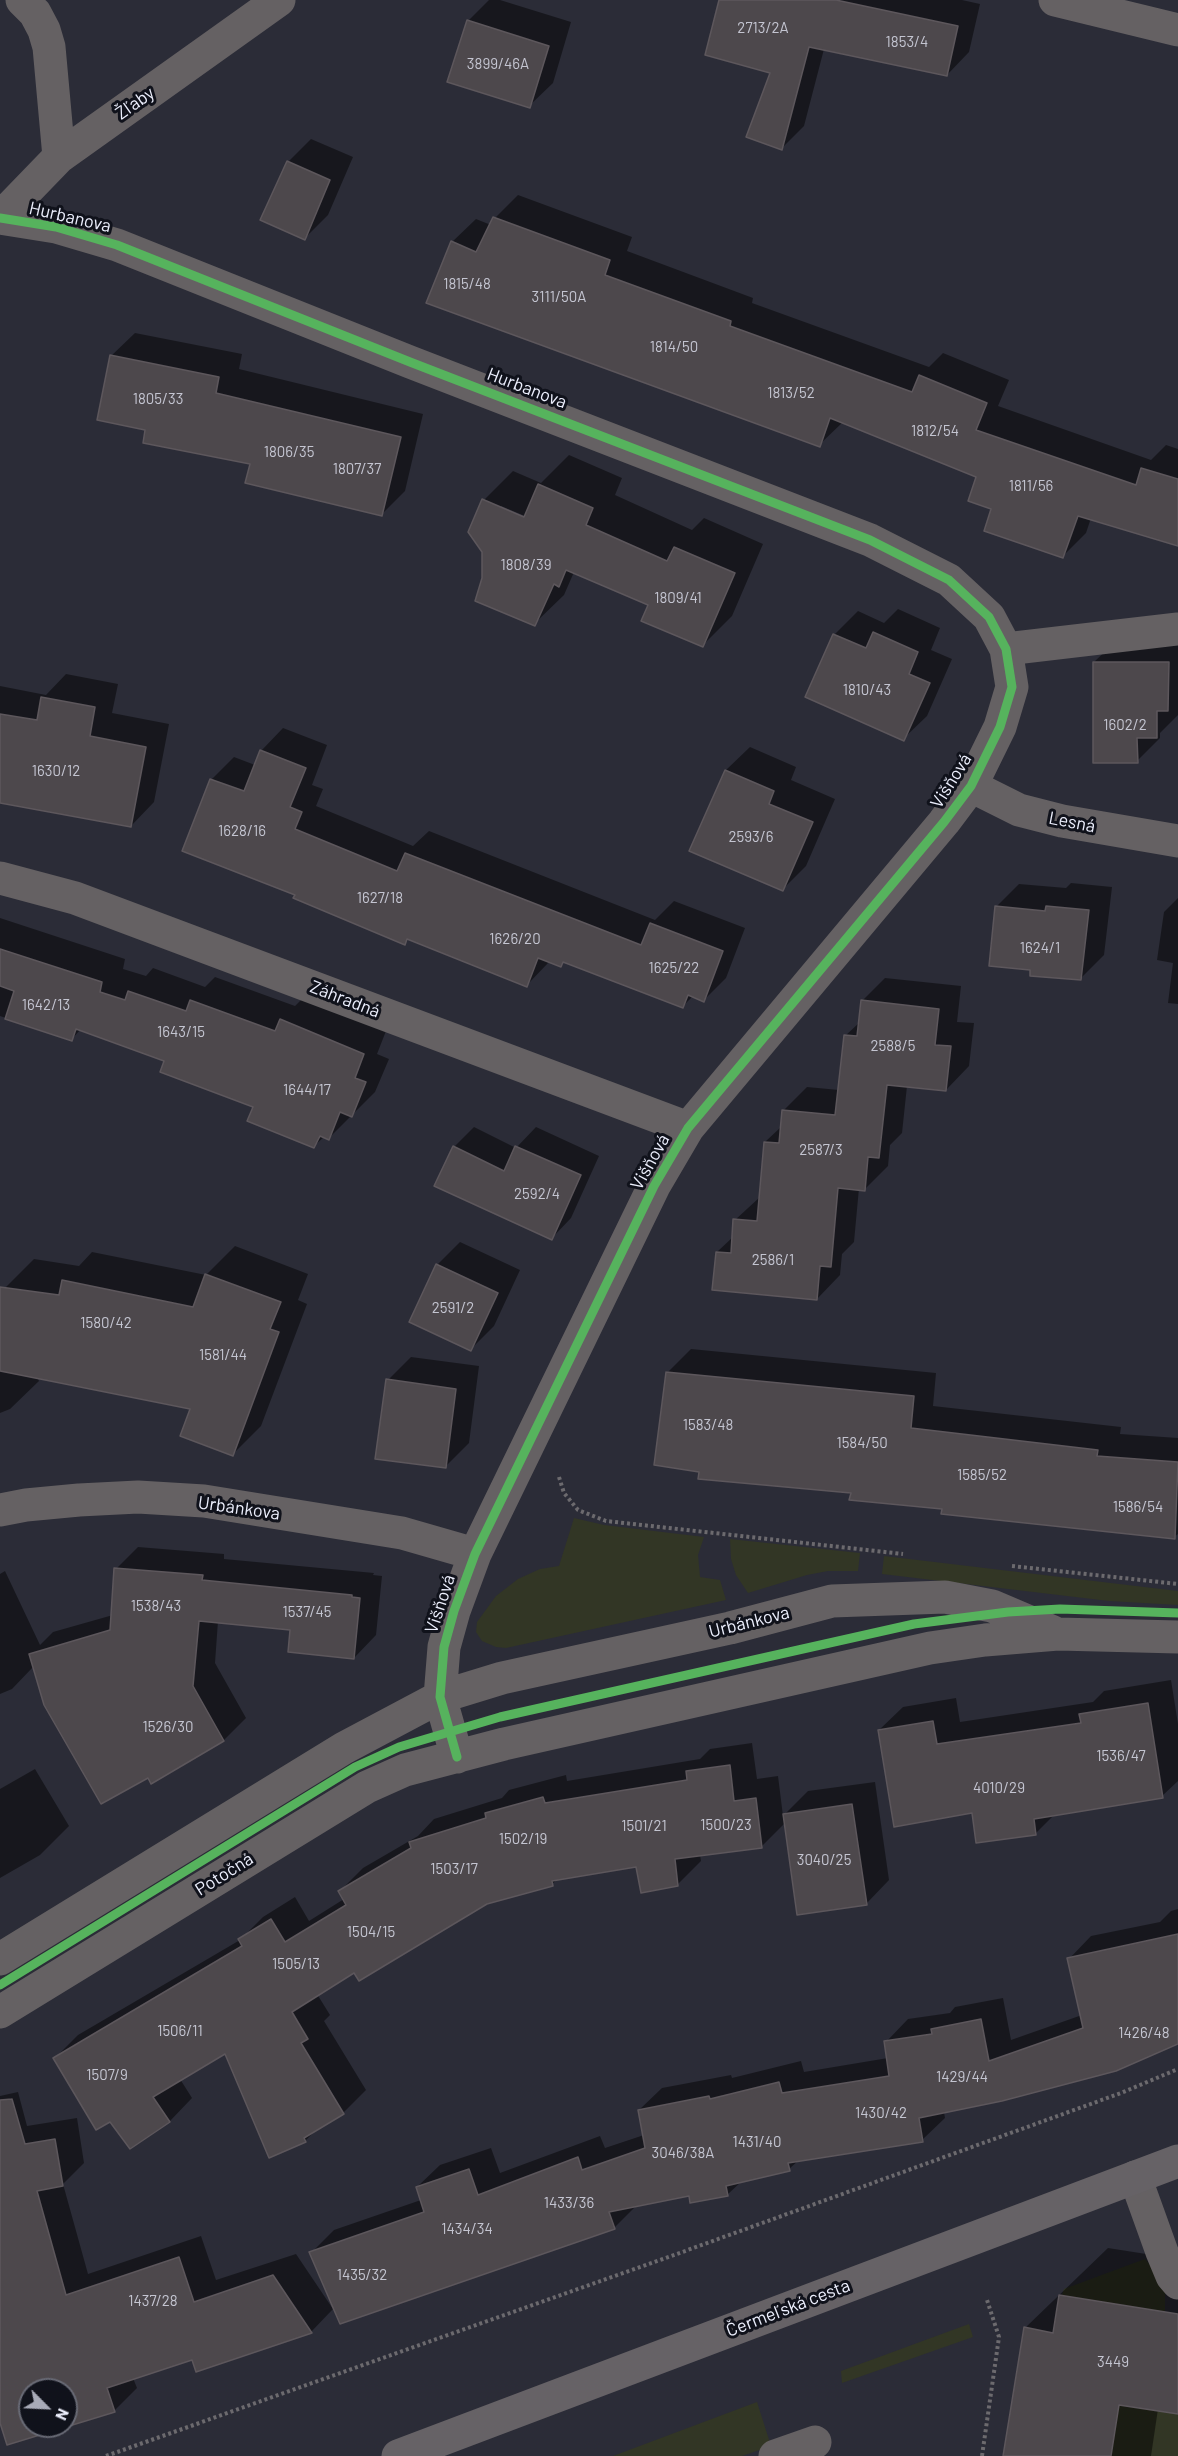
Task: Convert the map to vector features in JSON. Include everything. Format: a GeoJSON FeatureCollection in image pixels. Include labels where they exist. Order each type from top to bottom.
{"type":"FeatureCollection","features":[{"type":"Feature","properties":{"kind":"main road","name":"Čermeľská cesta"},"geometry":{"type":"LineString","coordinates":[[398,2456],[1178,2161]]}},
{"type":"Feature","properties":{"kind":"street"},"geometry":{"type":"LineString","coordinates":[[22,0],[35,13],[44,30],[49,47],[59,157]]}},
{"type":"Feature","properties":{"kind":"street","name":"Žľaby"},"geometry":{"type":"LineString","coordinates":[[0,218],[59,157],[279,0]]}},
{"type":"Feature","properties":{"kind":"street"},"geometry":{"type":"LineString","coordinates":[[1055,0],[1178,30]]}},
{"type":"Feature","properties":{"kind":"street","name":"Hurbanova"},"geometry":{"type":"LineString","coordinates":[[0,218],[56,227],[117,245],[410,362],[870,540],[950,580],[989,617],[1006,649]]}},
{"type":"Feature","properties":{"kind":"street"},"geometry":{"type":"LineString","coordinates":[[1006,649],[1178,629]]}},
{"type":"Feature","properties":{"kind":"street","name":"Višňová"},"geometry":{"type":"LineString","coordinates":[[457,1757],[440,1697],[444,1647],[454,1611],[475,1554],[654,1186],[688,1128],[944,822],[971,786],[1000,727],[1012,687],[1006,649]]}},
{"type":"Feature","properties":{"kind":"street","name":"Lesná"},"geometry":{"type":"LineString","coordinates":[[971,786],[1019,810],[1062,821],[1178,841]]}},
{"type":"Feature","properties":{"kind":"street","name":"Záhradná"},"geometry":{"type":"LineString","coordinates":[[0,878],[75,898],[688,1128]]}},
{"type":"Feature","properties":{"kind":"street","name":"Urbánkova"},"geometry":{"type":"LineString","coordinates":[[0,1510],[79,1500],[138,1497],[204,1502],[402,1533],[475,1554]]}},
{"type":"Feature","properties":{"kind":"street","name":"Urbánkova"},"geometry":{"type":"LineString","coordinates":[[440,1697],[502,1678],[730,1628],[832,1601],[945,1597],[992,1606],[1058,1634]]}},
{"type":"Feature","properties":{"kind":"street","name":"Urbánkova"},"geometry":{"type":"LineString","coordinates":[[457,1757],[504,1744],[930,1648],[985,1640],[1058,1634],[1178,1637]]}},
{"type":"Feature","properties":{"kind":"street"},"geometry":{"type":"LineString","coordinates":[[0,1959],[344,1748],[440,1697]]}},
{"type":"Feature","properties":{"kind":"street","name":"Potočná"},"geometry":{"type":"LineString","coordinates":[[0,2012],[367,1787],[405,1770],[457,1757]]}},
{"type":"Feature","properties":{"kind":"street"},"geometry":{"type":"LineString","coordinates":[[1135,2177],[1166,2263],[1178,2283]]}},
{"type":"Feature","properties":{"kind":"street"},"geometry":{"type":"LineString","coordinates":[[776,2456],[814,2442]]}},
{"type":"Feature","properties":{"kind":"path"},"geometry":{"type":"LineString","coordinates":[[559,1476],[564,1493],[578,1510],[606,1521],[909,1555]]}},
{"type":"Feature","properties":{"kind":"path"},"geometry":{"type":"LineString","coordinates":[[1002,1565],[1178,1584]]}},
{"type":"Feature","properties":{"kind":"path"},"geometry":{"type":"LineString","coordinates":[[106,2456],[685,2251],[1121,2093],[1178,2069]]}},
{"type":"Feature","properties":{"kind":"path"},"geometry":{"type":"LineString","coordinates":[[982,2456],[999,2337],[987,2300]]}},
{"type":"Feature","properties":{"kind":"green space"},"geometry":{"type":"Polygon","coordinates":[[[574,1518],[604,1525],[704,1537],[698,1555],[700,1577],[720,1580],[726,1600],[506,1648],[496,1647],[482,1641],[476,1632],[477,1622],[496,1596],[518,1579],[540,1569],[559,1566],[574,1518]]]}},
{"type":"Feature","properties":{"kind":"green space"},"geometry":{"type":"Polygon","coordinates":[[[730,1539],[860,1553],[858,1571],[828,1571],[807,1575],[748,1593],[736,1575],[731,1559],[730,1539]]]}},
{"type":"Feature","properties":{"kind":"green space"},"geometry":{"type":"Polygon","coordinates":[[[884,1556],[1178,1591],[1178,1605],[1109,1601],[882,1574],[884,1556]]]}},
{"type":"Feature","properties":{"kind":"green space"},"geometry":{"type":"Polygon","coordinates":[[[1145,2259],[1162,2279],[1165,2312],[1062,2295],[1064,2289],[1145,2259]]]}},
{"type":"Feature","properties":{"kind":"green space"},"geometry":{"type":"Polygon","coordinates":[[[969,2324],[973,2337],[842,2383],[841,2371],[969,2324]]]}},
{"type":"Feature","properties":{"kind":"green space"},"geometry":{"type":"Polygon","coordinates":[[[757,2402],[771,2446],[742,2456],[613,2456],[757,2402]]]}},
{"type":"Feature","properties":{"kind":"green space"},"geometry":{"type":"Polygon","coordinates":[[[1119,2405],[1178,2414],[1178,2456],[1111,2456],[1119,2405]]]}},
{"type":"Feature","properties":{"kind":"building"},"geometry":{"type":"Polygon","coordinates":[[[719,0],[836,0],[958,26],[947,76],[809,47],[782,150],[746,137],[770,73],[705,55],[719,0]]]}},
{"type":"Feature","properties":{"kind":"building"},"geometry":{"type":"Polygon","coordinates":[[[467,20],[549,46],[530,108],[447,82],[467,20]]]}},
{"type":"Feature","properties":{"kind":"building"},"geometry":{"type":"Polygon","coordinates":[[[287,161],[330,180],[305,240],[260,220],[287,161]]]}},
{"type":"Feature","properties":{"kind":"building"},"geometry":{"type":"Polygon","coordinates":[[[493,217],[610,260],[605,275],[731,321],[730,326],[912,392],[919,375],[987,403],[976,430],[1136,485],[1141,468],[1178,479],[1178,546],[1078,516],[1063,558],[984,531],[991,509],[968,501],[976,477],[830,418],[820,447],[426,303],[451,241],[476,252],[493,217]]]}},
{"type":"Feature","properties":{"kind":"building"},"geometry":{"type":"Polygon","coordinates":[[[110,355],[219,377],[216,393],[401,437],[382,516],[245,483],[250,464],[143,443],[145,430],[97,420],[110,355]]]}},
{"type":"Feature","properties":{"kind":"building"},"geometry":{"type":"Polygon","coordinates":[[[538,484],[593,508],[586,525],[667,561],[674,547],[735,573],[703,647],[641,621],[648,605],[566,570],[559,587],[554,584],[535,626],[475,601],[482,578],[482,552],[468,532],[482,499],[524,517],[538,484]]]}},
{"type":"Feature","properties":{"kind":"building"},"geometry":{"type":"Polygon","coordinates":[[[873,632],[918,652],[909,674],[930,683],[904,741],[805,697],[833,634],[866,648],[873,632]]]}},
{"type":"Feature","properties":{"kind":"building"},"geometry":{"type":"Polygon","coordinates":[[[1093,662],[1169,662],[1168,711],[1157,711],[1157,738],[1137,738],[1138,763],[1093,763],[1093,662]]]}},
{"type":"Feature","properties":{"kind":"building"},"geometry":{"type":"Polygon","coordinates":[[[41,697],[95,707],[90,736],[146,747],[131,827],[0,803],[0,714],[37,720],[41,697]]]}},
{"type":"Feature","properties":{"kind":"building"},"geometry":{"type":"Polygon","coordinates":[[[260,750],[306,768],[290,807],[302,812],[295,829],[397,871],[405,853],[641,945],[650,923],[723,951],[704,1002],[688,995],[683,1008],[563,962],[561,967],[538,958],[527,987],[407,939],[405,945],[293,898],[295,895],[182,851],[210,779],[244,791],[260,750]]]}},
{"type":"Feature","properties":{"kind":"building"},"geometry":{"type":"Polygon","coordinates":[[[725,770],[774,791],[769,804],[813,822],[783,891],[689,851],[725,770]]]}},
{"type":"Feature","properties":{"kind":"building"},"geometry":{"type":"Polygon","coordinates":[[[995,906],[1045,911],[1046,906],[1089,910],[1081,980],[1030,976],[1030,970],[989,966],[995,906]]]}},
{"type":"Feature","properties":{"kind":"building"},"geometry":{"type":"Polygon","coordinates":[[[0,949],[102,982],[100,992],[125,1000],[128,991],[186,1011],[190,1000],[275,1031],[280,1019],[364,1054],[355,1078],[366,1082],[352,1117],[340,1112],[329,1140],[320,1136],[314,1148],[247,1121],[253,1107],[160,1072],[164,1061],[76,1029],[72,1041],[5,1019],[14,991],[0,986],[0,949]]]}},
{"type":"Feature","properties":{"kind":"building"},"geometry":{"type":"Polygon","coordinates":[[[861,1000],[939,1009],[935,1045],[951,1046],[946,1091],[887,1085],[879,1158],[868,1157],[865,1191],[838,1188],[831,1267],[820,1266],[817,1300],[712,1290],[716,1252],[731,1253],[733,1219],[757,1221],[764,1142],[779,1143],[782,1110],[835,1115],[844,1035],[857,1036],[861,1000]]]}},
{"type":"Feature","properties":{"kind":"building"},"geometry":{"type":"Polygon","coordinates":[[[453,1146],[504,1171],[515,1146],[581,1175],[552,1240],[434,1186],[453,1146]]]}},
{"type":"Feature","properties":{"kind":"building"},"geometry":{"type":"Polygon","coordinates":[[[436,1264],[498,1293],[471,1351],[409,1322],[436,1264]]]}},
{"type":"Feature","properties":{"kind":"building"},"geometry":{"type":"Polygon","coordinates":[[[205,1274],[281,1302],[270,1329],[279,1332],[233,1456],[180,1436],[190,1409],[0,1371],[0,1287],[59,1295],[62,1280],[193,1307],[205,1274]]]}},
{"type":"Feature","properties":{"kind":"building"},"geometry":{"type":"Polygon","coordinates":[[[666,1372],[914,1396],[911,1428],[1098,1450],[1097,1456],[1178,1462],[1175,1539],[941,1514],[942,1509],[849,1500],[851,1493],[698,1479],[699,1472],[654,1465],[666,1372]]]}},
{"type":"Feature","properties":{"kind":"building"},"geometry":{"type":"Polygon","coordinates":[[[386,1379],[456,1389],[446,1468],[375,1459],[386,1379]]]}},
{"type":"Feature","properties":{"kind":"building"},"geometry":{"type":"Polygon","coordinates":[[[114,1568],[203,1575],[202,1580],[352,1595],[352,1597],[360,1598],[354,1659],[288,1652],[290,1630],[199,1621],[193,1686],[224,1741],[151,1784],[148,1778],[101,1804],[44,1705],[29,1654],[110,1630],[114,1568]]]}},
{"type":"Feature","properties":{"kind":"building"},"geometry":{"type":"Polygon","coordinates":[[[1148,1703],[1163,1798],[1034,1819],[1036,1835],[976,1843],[972,1813],[894,1827],[878,1730],[933,1721],[937,1744],[1081,1723],[1079,1714],[1148,1703]]]}},
{"type":"Feature","properties":{"kind":"building"},"geometry":{"type":"Polygon","coordinates":[[[730,1765],[734,1801],[756,1798],[762,1848],[675,1859],[678,1886],[641,1893],[636,1867],[552,1881],[553,1886],[487,1904],[359,1981],[354,1973],[292,2012],[308,2039],[301,2043],[344,2114],[304,2138],[306,2142],[269,2158],[225,2054],[153,2097],[170,2122],[130,2149],[110,2122],[96,2130],[53,2058],[242,1946],[238,1939],[271,1919],[285,1942],[346,1905],[338,1891],[411,1848],[409,1842],[486,1818],[485,1813],[543,1797],[545,1803],[687,1780],[686,1771],[730,1765]]]}},
{"type":"Feature","properties":{"kind":"building"},"geometry":{"type":"Polygon","coordinates":[[[852,1804],[867,1905],[797,1915],[783,1814],[852,1804]]]}},
{"type":"Feature","properties":{"kind":"building"},"geometry":{"type":"Polygon","coordinates":[[[1178,1934],[1178,2044],[1116,2071],[1002,2101],[919,2118],[923,2142],[788,2163],[790,2171],[726,2186],[728,2196],[690,2203],[689,2196],[609,2212],[615,2229],[340,2324],[309,2252],[424,2212],[416,2187],[469,2169],[478,2195],[578,2157],[582,2170],[645,2148],[638,2110],[709,2096],[710,2099],[779,2082],[782,2093],[889,2076],[884,2041],[932,2034],[931,2029],[981,2019],[989,2061],[1083,2028],[1067,1958],[1178,1934]]]}},
{"type":"Feature","properties":{"kind":"building"},"geometry":{"type":"Polygon","coordinates":[[[12,2099],[25,2144],[55,2139],[63,2186],[37,2191],[66,2295],[179,2257],[194,2302],[273,2275],[312,2333],[196,2372],[192,2360],[107,2388],[115,2412],[78,2423],[78,2378],[18,2378],[18,2438],[30,2438],[7,2445],[0,2423],[0,2100],[12,2099]]]}},
{"type":"Feature","properties":{"kind":"building"},"geometry":{"type":"Polygon","coordinates":[[[1059,2295],[1178,2314],[1178,2414],[1119,2405],[1111,2456],[1003,2456],[1024,2327],[1053,2333],[1059,2295]]]}},
{"type":"Feature","properties":{"kind":"cycle path"},"geometry":{"type":"LineString","coordinates":[[0,218],[56,227],[117,245],[410,362],[870,540],[949,580],[989,617],[1006,649],[1012,687],[1000,727],[971,786],[944,822],[688,1128],[654,1186],[475,1554],[454,1611],[444,1647],[440,1697],[457,1757]]}},
{"type":"Feature","properties":{"kind":"cycle path"},"geometry":{"type":"LineString","coordinates":[[0,1985],[355,1767],[399,1747],[500,1717],[914,1624],[1008,1612],[1060,1609],[1178,1613]]}}]}
